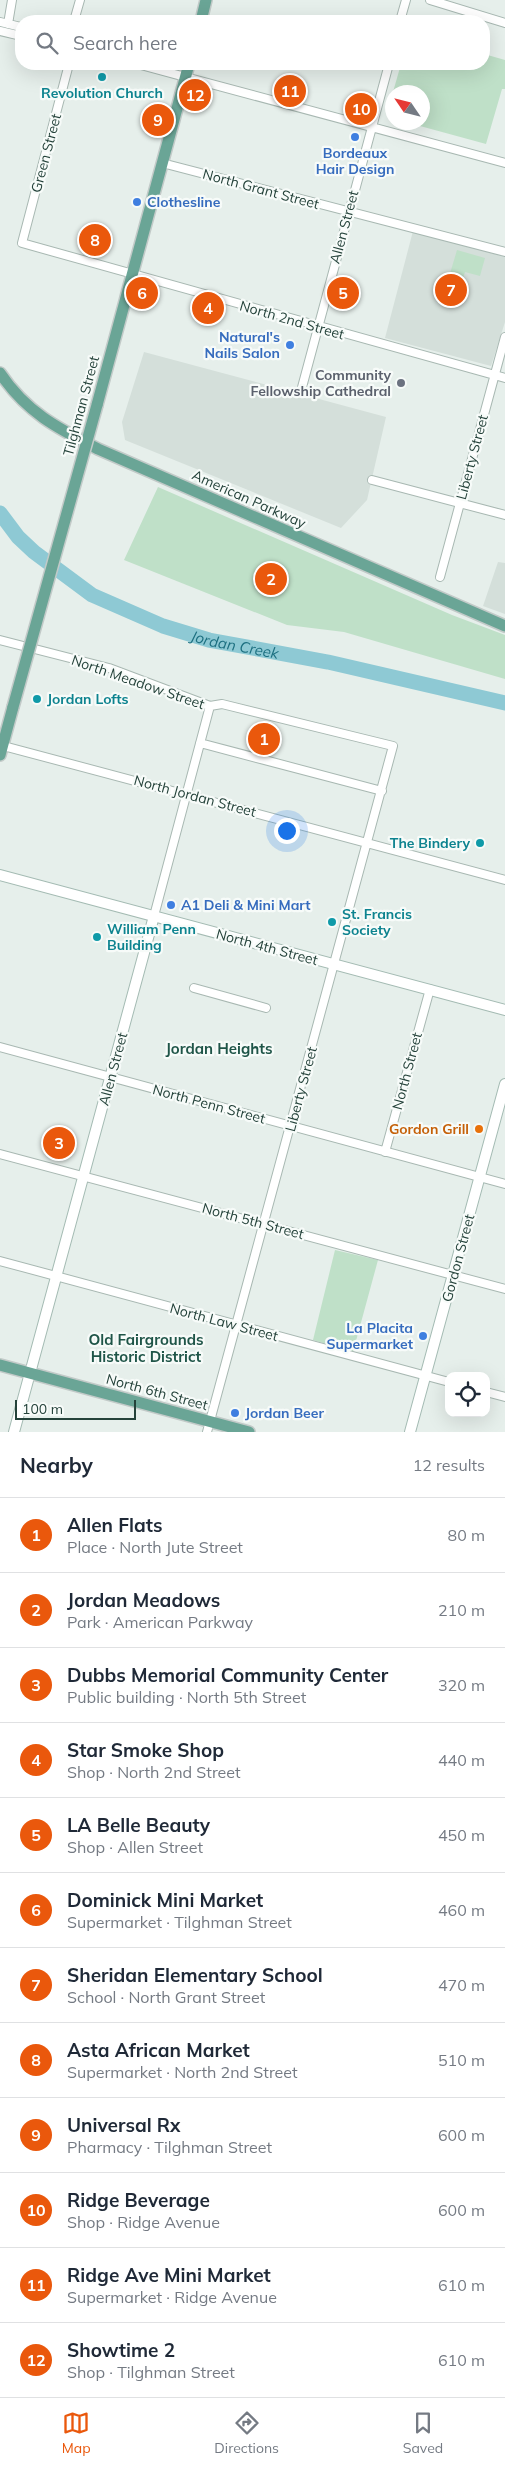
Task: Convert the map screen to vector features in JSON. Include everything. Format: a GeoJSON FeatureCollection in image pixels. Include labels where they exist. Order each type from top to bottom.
{"type":"FeatureCollection","features":[{"type":"Feature","properties":{"kind":"main road"},"geometry":{"type":"LineString","coordinates":[[202,15],[206,0]]}},
{"type":"Feature","properties":{"kind":"main road","name":"Tilghman Street"},"geometry":{"type":"LineString","coordinates":[[1,748],[97,405],[187,70]]}},
{"type":"Feature","properties":{"kind":"main road","name":"American Parkway"},"geometry":{"type":"LineString","coordinates":[[0,373],[22,401],[46,422],[98,449],[505,626]]}},
{"type":"Feature","properties":{"kind":"main road","name":"North 6th Street"},"geometry":{"type":"LineString","coordinates":[[0,1365],[209,1427],[249,1432]]}},
{"type":"Feature","properties":{"kind":"street"},"geometry":{"type":"LineString","coordinates":[[4,23],[12,0]]}},
{"type":"Feature","properties":{"kind":"street"},"geometry":{"type":"LineString","coordinates":[[76,15],[80,0]]}},
{"type":"Feature","properties":{"kind":"street"},"geometry":{"type":"LineString","coordinates":[[402,15],[406,0]]}},
{"type":"Feature","properties":{"kind":"street"},"geometry":{"type":"LineString","coordinates":[[430,0],[479,15]]}},
{"type":"Feature","properties":{"kind":"street"},"geometry":{"type":"LineString","coordinates":[[490,18],[505,23]]}},
{"type":"Feature","properties":{"kind":"street"},"geometry":{"type":"LineString","coordinates":[[0,31],[15,35]]}},
{"type":"Feature","properties":{"kind":"street","name":"Green Street"},"geometry":{"type":"LineString","coordinates":[[22,243],[67,70]]}},
{"type":"Feature","properties":{"kind":"street"},"geometry":{"type":"LineString","coordinates":[[159,70],[505,163]]}},
{"type":"Feature","properties":{"kind":"street","name":"Allen Street"},"geometry":{"type":"LineString","coordinates":[[300,391],[387,70]]}},
{"type":"Feature","properties":{"kind":"street","name":"North Grant Street"},"geometry":{"type":"LineString","coordinates":[[162,163],[348,213],[505,252]]}},
{"type":"Feature","properties":{"kind":"street","name":"North 2nd Street"},"geometry":{"type":"LineString","coordinates":[[22,243],[132,273],[318,328],[505,378]]}},
{"type":"Feature","properties":{"kind":"street","name":"Liberty Street"},"geometry":{"type":"LineString","coordinates":[[440,577],[505,337]]}},
{"type":"Feature","properties":{"kind":"street"},"geometry":{"type":"LineString","coordinates":[[372,480],[505,515]]}},
{"type":"Feature","properties":{"kind":"street","name":"North Meadow Street"},"geometry":{"type":"LineString","coordinates":[[0,640],[109,668],[210,706],[222,704],[393,746]]}},
{"type":"Feature","properties":{"kind":"street","name":"Allen Street"},"geometry":{"type":"LineString","coordinates":[[14,1432],[210,706]]}},
{"type":"Feature","properties":{"kind":"street"},"geometry":{"type":"LineString","coordinates":[[200,743],[382,791]]}},
{"type":"Feature","properties":{"kind":"street","name":"Liberty Street"},"geometry":{"type":"LineString","coordinates":[[209,1427],[336,964],[393,746]]}},
{"type":"Feature","properties":{"kind":"street","name":"North Jordan Street"},"geometry":{"type":"LineString","coordinates":[[1,748],[369,841],[505,880]]}},
{"type":"Feature","properties":{"kind":"street","name":"North 4th Street"},"geometry":{"type":"LineString","coordinates":[[0,875],[505,1010]]}},
{"type":"Feature","properties":{"kind":"street"},"geometry":{"type":"LineString","coordinates":[[194,988],[266,1008]]}},
{"type":"Feature","properties":{"kind":"street","name":"North Street"},"geometry":{"type":"LineString","coordinates":[[385,1152],[430,989]]}},
{"type":"Feature","properties":{"kind":"street","name":"North Penn Street"},"geometry":{"type":"LineString","coordinates":[[0,1047],[505,1184]]}},
{"type":"Feature","properties":{"kind":"street","name":"Gordon Street"},"geometry":{"type":"LineString","coordinates":[[410,1432],[505,1084]]}},
{"type":"Feature","properties":{"kind":"street","name":"North 5th Street"},"geometry":{"type":"LineString","coordinates":[[0,1154],[505,1289]]}},
{"type":"Feature","properties":{"kind":"street","name":"North Law Street"},"geometry":{"type":"LineString","coordinates":[[0,1261],[445,1381]]}},
{"type":"Feature","properties":{"kind":"street"},"geometry":{"type":"LineString","coordinates":[[490,1393],[505,1397]]}},
{"type":"Feature","properties":{"kind":"shaded area"},"geometry":{"type":"Polygon","coordinates":[[[413,231],[505,257],[505,322],[491,366],[385,338],[413,231]]]}},
{"type":"Feature","properties":{"kind":"shaded area"},"geometry":{"type":"Polygon","coordinates":[[[144,352],[386,417],[367,500],[341,528],[125,440],[122,422],[144,352]]]}},
{"type":"Feature","properties":{"kind":"shaded area"},"geometry":{"type":"Polygon","coordinates":[[[498,562],[505,563],[505,614],[483,606],[498,562]]]}},
{"type":"Feature","properties":{"kind":"green space"},"geometry":{"type":"Polygon","coordinates":[[[490,56],[505,60],[505,89],[502,89],[486,144],[430,129],[430,85],[395,85],[399,70],[490,70],[490,56]]]}},
{"type":"Feature","properties":{"kind":"green space"},"geometry":{"type":"Polygon","coordinates":[[[457,250],[485,258],[480,276],[465,272],[459,291],[446,287],[457,250]]]}},
{"type":"Feature","properties":{"kind":"green space"},"geometry":{"type":"Polygon","coordinates":[[[158,487],[452,615],[505,635],[505,679],[344,632],[287,625],[124,560],[158,487]]]}},
{"type":"Feature","properties":{"kind":"green space"},"geometry":{"type":"Polygon","coordinates":[[[335,1250],[378,1260],[353,1352],[313,1340],[335,1250]]]}},
{"type":"Feature","properties":{"kind":"waterway","name":"Jordan Creek"},"geometry":{"type":"LineString","coordinates":[[0,513],[18,537],[34,552],[92,595],[163,626],[209,640],[328,662],[505,703]]}},
{"type":"Feature","properties":{"kind":"place","name":"Revolution Church"},"geometry":{"type":"Point","coordinates":[102,77]}},
{"type":"Feature","properties":{"kind":"place","name":"Ridge Ave Mini Market"},"geometry":{"type":"Point","coordinates":[290,91]}},
{"type":"Feature","properties":{"kind":"place","name":"Showtime 2"},"geometry":{"type":"Point","coordinates":[195,95]}},
{"type":"Feature","properties":{"kind":"place","name":"Ridge Beverage"},"geometry":{"type":"Point","coordinates":[361,109]}},
{"type":"Feature","properties":{"kind":"place","name":"Universal Rx"},"geometry":{"type":"Point","coordinates":[158,120]}},
{"type":"Feature","properties":{"kind":"place","name":"Bordeaux Hair Design"},"geometry":{"type":"Point","coordinates":[355,137]}},
{"type":"Feature","properties":{"kind":"place","name":"Clothesline"},"geometry":{"type":"Point","coordinates":[137,202]}},
{"type":"Feature","properties":{"kind":"place","name":"Asta African Market"},"geometry":{"type":"Point","coordinates":[95,240]}},
{"type":"Feature","properties":{"kind":"place","name":"Sheridan Elementary School"},"geometry":{"type":"Point","coordinates":[451,290]}},
{"type":"Feature","properties":{"kind":"place","name":"Dominick Mini Market"},"geometry":{"type":"Point","coordinates":[142,293]}},
{"type":"Feature","properties":{"kind":"place","name":"LA Belle Beauty"},"geometry":{"type":"Point","coordinates":[343,293]}},
{"type":"Feature","properties":{"kind":"place","name":"Star Smoke Shop"},"geometry":{"type":"Point","coordinates":[208,308]}},
{"type":"Feature","properties":{"kind":"place","name":"Natural's Nails Salon"},"geometry":{"type":"Point","coordinates":[290,345]}},
{"type":"Feature","properties":{"kind":"place","name":"Community Fellowship Cathedral"},"geometry":{"type":"Point","coordinates":[401,383]}},
{"type":"Feature","properties":{"kind":"place","name":"Jordan Meadows"},"geometry":{"type":"Point","coordinates":[271,579]}},
{"type":"Feature","properties":{"kind":"place","name":"Jordan Lofts"},"geometry":{"type":"Point","coordinates":[37,699]}},
{"type":"Feature","properties":{"kind":"place","name":"Allen Flats"},"geometry":{"type":"Point","coordinates":[264,739]}},
{"type":"Feature","properties":{"kind":"place","name":"The Bindery"},"geometry":{"type":"Point","coordinates":[480,843]}},
{"type":"Feature","properties":{"kind":"place","name":"A1 Deli & Mini Mart"},"geometry":{"type":"Point","coordinates":[171,905]}},
{"type":"Feature","properties":{"kind":"place","name":"St. Francis Society"},"geometry":{"type":"Point","coordinates":[332,922]}},
{"type":"Feature","properties":{"kind":"place","name":"William Penn Building"},"geometry":{"type":"Point","coordinates":[97,937]}},
{"type":"Feature","properties":{"kind":"place","name":"Gordon Grill"},"geometry":{"type":"Point","coordinates":[479,1129]}},
{"type":"Feature","properties":{"kind":"place","name":"Dubbs Memorial Community Center"},"geometry":{"type":"Point","coordinates":[59,1143]}},
{"type":"Feature","properties":{"kind":"place","name":"La Placita Supermarket"},"geometry":{"type":"Point","coordinates":[423,1336]}},
{"type":"Feature","properties":{"kind":"place","name":"Jordan Beer"},"geometry":{"type":"Point","coordinates":[235,1413]}},
{"type":"Feature","properties":{"kind":"district","name":"Jordan Heights"},"geometry":{"type":"Point","coordinates":[219,1048]}},
{"type":"Feature","properties":{"kind":"district","name":"Old Fairgrounds Historic District"},"geometry":{"type":"Point","coordinates":[146,1348]}}]}
